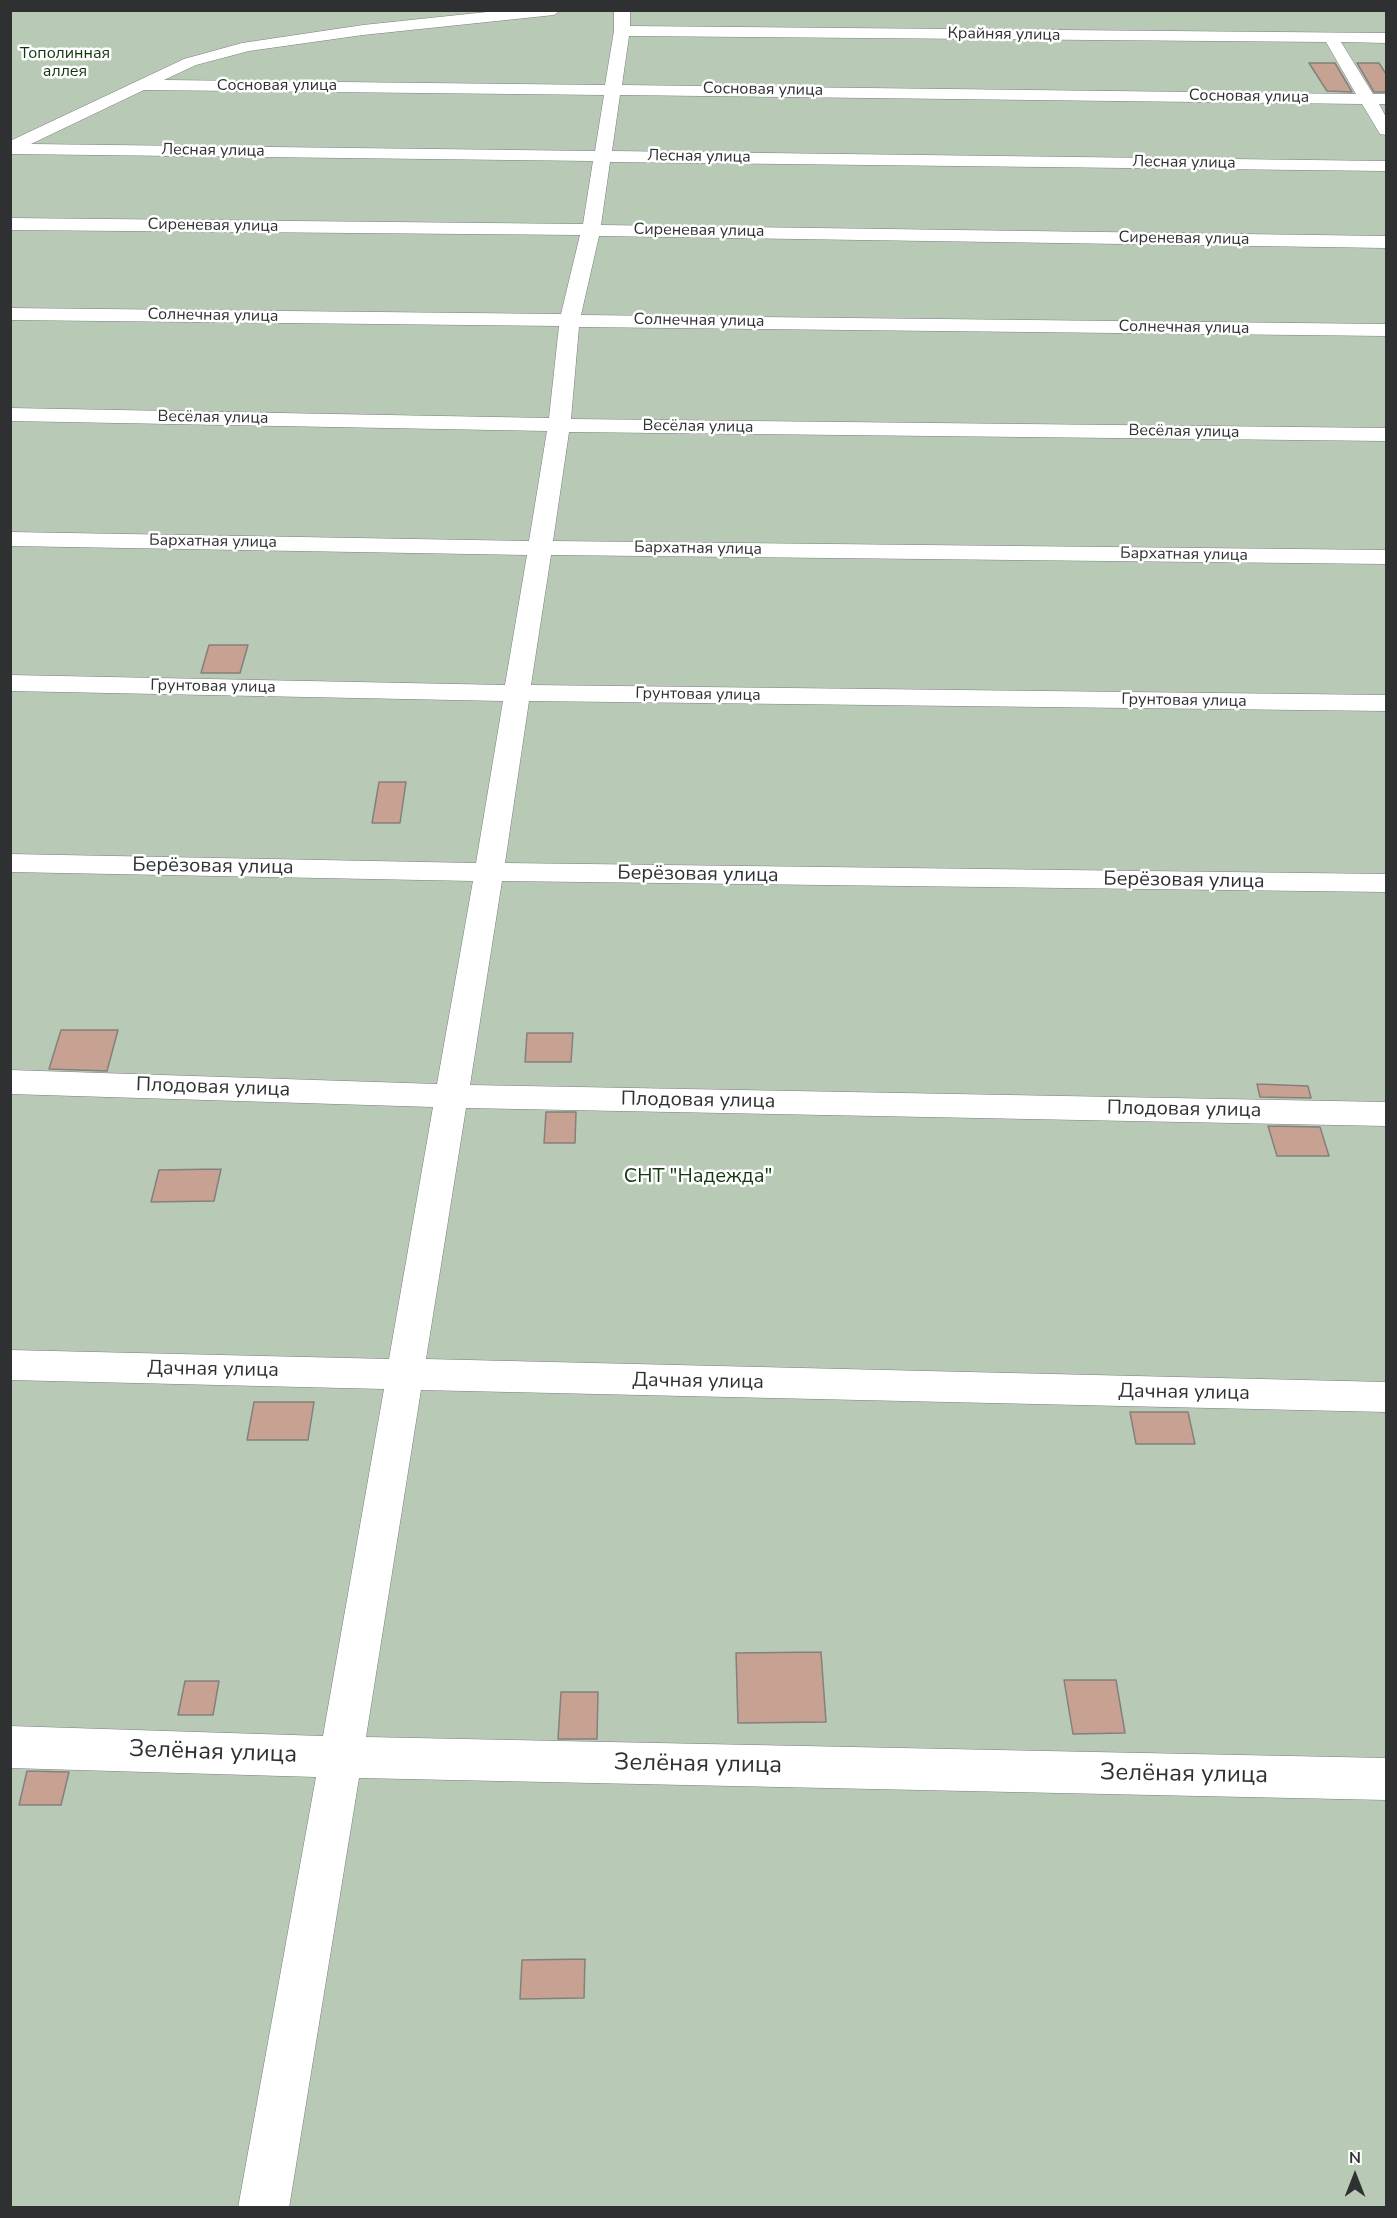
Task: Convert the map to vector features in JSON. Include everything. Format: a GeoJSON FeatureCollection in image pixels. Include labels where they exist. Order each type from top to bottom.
{"type":"FeatureCollection","features":[{"type":"Feature","properties":{"kind":"street"},"geometry":{"type":"LineString","coordinates":[[10,148],[190,62],[248,46],[363,30],[554,10]]}},
{"type":"Feature","properties":{"kind":"street"},"geometry":{"type":"LineString","coordinates":[[262,2208],[453,1096],[541,548],[559,425],[570,320],[591,230],[622,21]]}},
{"type":"Feature","properties":{"kind":"street","name":"Крайняя улица"},"geometry":{"type":"LineString","coordinates":[[622,21],[1386,38]]}},
{"type":"Feature","properties":{"kind":"street"},"geometry":{"type":"LineString","coordinates":[[1331,38],[1386,130]]}},
{"type":"Feature","properties":{"kind":"street","name":"Сосновая улица"},"geometry":{"type":"LineString","coordinates":[[140,85],[613,88],[1386,99]]}},
{"type":"Feature","properties":{"kind":"street","name":"Лесная улица"},"geometry":{"type":"LineString","coordinates":[[10,148],[1386,166]]}},
{"type":"Feature","properties":{"kind":"street","name":"Сиреневая улица"},"geometry":{"type":"LineString","coordinates":[[10,224],[1386,242]]}},
{"type":"Feature","properties":{"kind":"street","name":"Солнечная улица"},"geometry":{"type":"LineString","coordinates":[[10,314],[1386,330]]}},
{"type":"Feature","properties":{"kind":"street","name":"Весёлая улица"},"geometry":{"type":"LineString","coordinates":[[10,414],[559,425],[1386,435]]}},
{"type":"Feature","properties":{"kind":"street","name":"Бархатная улица"},"geometry":{"type":"LineString","coordinates":[[10,539],[541,548],[1386,557]]}},
{"type":"Feature","properties":{"kind":"street","name":"Грунтовая улица"},"geometry":{"type":"LineString","coordinates":[[10,683],[516,693],[1386,703]]}},
{"type":"Feature","properties":{"kind":"street","name":"Берёзовая улица"},"geometry":{"type":"LineString","coordinates":[[10,863],[489,872],[1386,883]]}},
{"type":"Feature","properties":{"kind":"street","name":"Плодовая улица"},"geometry":{"type":"LineString","coordinates":[[10,1082],[453,1096],[1386,1114]]}},
{"type":"Feature","properties":{"kind":"street","name":"Дачная улица"},"geometry":{"type":"LineString","coordinates":[[10,1365],[1386,1397]]}},
{"type":"Feature","properties":{"kind":"street","name":"Зелёная улица"},"geometry":{"type":"LineString","coordinates":[[10,1747],[341,1757],[1386,1779]]}},
{"type":"Feature","properties":{"kind":"green space","name":"СНТ \"Надежда\""},"geometry":{"type":"Polygon","coordinates":[[[11,11],[1386,11],[1386,2207],[11,2208],[11,11]]]}},
{"type":"Feature","properties":{"kind":"building"},"geometry":{"type":"Polygon","coordinates":[[[1309,63],[1335,63],[1352,92],[1327,91],[1309,63]]]}},
{"type":"Feature","properties":{"kind":"building"},"geometry":{"type":"Polygon","coordinates":[[[1357,63],[1379,63],[1386,74],[1386,92],[1374,92],[1357,63]]]}},
{"type":"Feature","properties":{"kind":"building"},"geometry":{"type":"Polygon","coordinates":[[[209,645],[248,645],[240,673],[201,673],[209,645]]]}},
{"type":"Feature","properties":{"kind":"building"},"geometry":{"type":"Polygon","coordinates":[[[379,782],[406,782],[400,823],[372,823],[379,782]]]}},
{"type":"Feature","properties":{"kind":"building"},"geometry":{"type":"Polygon","coordinates":[[[61,1030],[118,1030],[107,1071],[49,1069],[61,1030]]]}},
{"type":"Feature","properties":{"kind":"building"},"geometry":{"type":"Polygon","coordinates":[[[527,1033],[573,1033],[571,1062],[525,1062],[527,1033]]]}},
{"type":"Feature","properties":{"kind":"building"},"geometry":{"type":"Polygon","coordinates":[[[1257,1084],[1308,1086],[1311,1098],[1260,1097],[1257,1084]]]}},
{"type":"Feature","properties":{"kind":"building"},"geometry":{"type":"Polygon","coordinates":[[[546,1112],[576,1112],[575,1143],[544,1143],[546,1112]]]}},
{"type":"Feature","properties":{"kind":"building"},"geometry":{"type":"Polygon","coordinates":[[[1268,1126],[1320,1127],[1329,1156],[1277,1156],[1268,1126]]]}},
{"type":"Feature","properties":{"kind":"building"},"geometry":{"type":"Polygon","coordinates":[[[221,1169],[214,1201],[151,1202],[159,1170],[221,1169]]]}},
{"type":"Feature","properties":{"kind":"building"},"geometry":{"type":"Polygon","coordinates":[[[254,1402],[314,1402],[308,1440],[247,1440],[254,1402]]]}},
{"type":"Feature","properties":{"kind":"building"},"geometry":{"type":"Polygon","coordinates":[[[1130,1412],[1188,1412],[1195,1444],[1136,1444],[1130,1412]]]}},
{"type":"Feature","properties":{"kind":"building"},"geometry":{"type":"Polygon","coordinates":[[[821,1652],[826,1722],[738,1723],[736,1653],[821,1652]]]}},
{"type":"Feature","properties":{"kind":"building"},"geometry":{"type":"Polygon","coordinates":[[[1064,1680],[1116,1680],[1125,1733],[1073,1734],[1064,1680]]]}},
{"type":"Feature","properties":{"kind":"building"},"geometry":{"type":"Polygon","coordinates":[[[185,1681],[219,1681],[213,1715],[178,1715],[185,1681]]]}},
{"type":"Feature","properties":{"kind":"building"},"geometry":{"type":"Polygon","coordinates":[[[561,1692],[598,1692],[597,1739],[558,1739],[561,1692]]]}},
{"type":"Feature","properties":{"kind":"building"},"geometry":{"type":"Polygon","coordinates":[[[27,1771],[69,1772],[61,1805],[19,1805],[27,1771]]]}},
{"type":"Feature","properties":{"kind":"building"},"geometry":{"type":"Polygon","coordinates":[[[585,1959],[584,1998],[520,1999],[522,1960],[585,1959]]]}},
{"type":"Feature","properties":{"kind":"park label","name":"Тополинная аллея"},"geometry":{"type":"Point","coordinates":[65,63]}}]}
